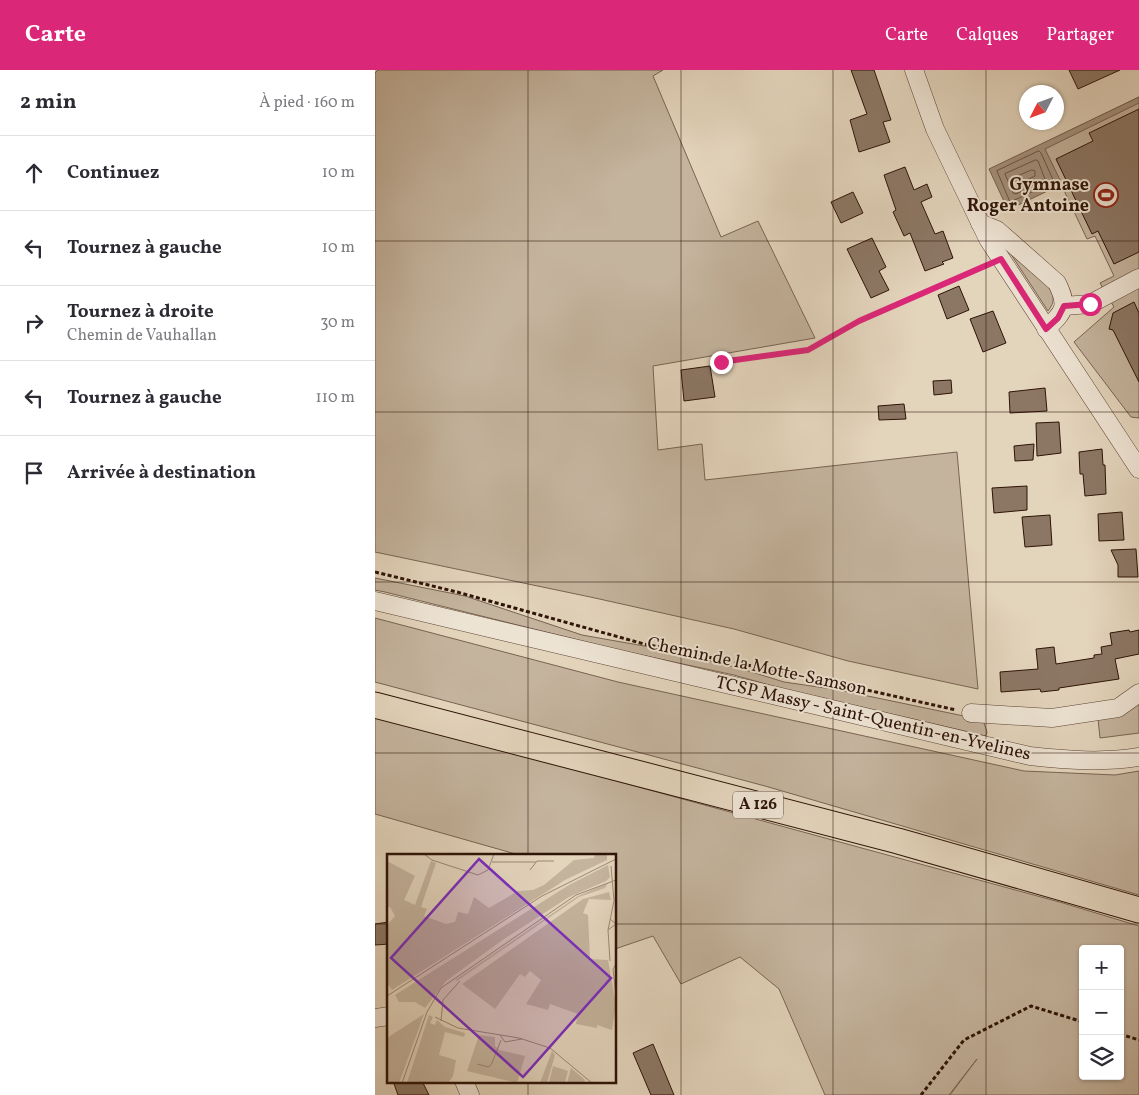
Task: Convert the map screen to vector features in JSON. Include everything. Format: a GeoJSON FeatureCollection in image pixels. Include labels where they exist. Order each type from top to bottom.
{"type":"FeatureCollection","features":[{"type":"Feature","properties":{"kind":"highway","name":"A 126"},"geometry":{"type":"LineString","coordinates":[[375,705],[898,841],[1139,910]]}},
{"type":"Feature","properties":{"kind":"street"},"geometry":{"type":"LineString","coordinates":[[914,70],[935,129],[980,223],[1046,329],[1139,469]]}},
{"type":"Feature","properties":{"kind":"street"},"geometry":{"type":"LineString","coordinates":[[980,223],[997,230],[1057,283],[1063,294],[1064,306],[1058,318],[1046,329]]}},
{"type":"Feature","properties":{"kind":"street"},"geometry":{"type":"LineString","coordinates":[[1064,306],[1090,304],[1139,278]]}},
{"type":"Feature","properties":{"kind":"street","name":"TCSP Massy - Saint-Quentin-en-Yvelines"},"geometry":{"type":"LineString","coordinates":[[375,601],[1030,756],[1075,761],[1122,760],[1139,757]]}},
{"type":"Feature","properties":{"kind":"street"},"geometry":{"type":"LineString","coordinates":[[971,713],[1052,718],[1118,708],[1139,693]]}},
{"type":"Feature","properties":{"kind":"street"},"geometry":{"type":"LineString","coordinates":[[464,1082],[470,1095]]}},
{"type":"Feature","properties":{"kind":"path"},"geometry":{"type":"LineString","coordinates":[[721,362],[808,350],[859,321],[1001,259]]}},
{"type":"Feature","properties":{"kind":"path","name":"Chemin de la Motte-Samson"},"geometry":{"type":"LineString","coordinates":[[375,572],[457,592],[644,644],[971,713]]}},
{"type":"Feature","properties":{"kind":"path"},"geometry":{"type":"LineString","coordinates":[[921,1095],[964,1040],[1031,1006],[1079,1021]]}},
{"type":"Feature","properties":{"kind":"path"},"geometry":{"type":"LineString","coordinates":[[1123,1035],[1139,1040]]}},
{"type":"Feature","properties":{"kind":"shaded area"},"geometry":{"type":"Polygon","coordinates":[[[378,70],[663,70],[653,76],[721,237],[758,221],[815,338],[653,366],[658,450],[702,444],[705,480],[957,452],[978,689],[848,661],[734,629],[375,552],[375,73],[378,70]]]}},
{"type":"Feature","properties":{"kind":"shaded area"},"geometry":{"type":"Polygon","coordinates":[[[1139,97],[1139,418],[1131,417],[1074,342],[1114,307],[1100,283],[1114,276],[1095,236],[1087,239],[1042,144],[1139,97]]]}},
{"type":"Feature","properties":{"kind":"shaded area"},"geometry":{"type":"Polygon","coordinates":[[[1003,242],[1046,283],[1053,297],[1048,311],[1003,242]]]}},
{"type":"Feature","properties":{"kind":"shaded area"},"geometry":{"type":"Polygon","coordinates":[[[375,578],[465,596],[582,635],[661,649],[739,668],[784,682],[839,690],[983,720],[987,732],[986,736],[783,689],[734,675],[618,650],[375,590],[375,578]]]}},
{"type":"Feature","properties":{"kind":"shaded area"},"geometry":{"type":"Polygon","coordinates":[[[375,618],[618,682],[1024,771],[1115,775],[1139,771],[1139,895],[765,786],[375,682],[375,618]]]}},
{"type":"Feature","properties":{"kind":"shaded area"},"geometry":{"type":"Polygon","coordinates":[[[1139,702],[1139,733],[1100,738],[1098,719],[1139,702]]]}},
{"type":"Feature","properties":{"kind":"shaded area"},"geometry":{"type":"Polygon","coordinates":[[[375,715],[1063,903],[1139,926],[1139,1095],[950,1095],[977,1059],[949,1095],[825,1095],[779,989],[740,957],[681,984],[653,936],[616,949],[616,854],[515,854],[375,814],[375,715]]]}},
{"type":"Feature","properties":{"kind":"water"},"geometry":{"type":"Polygon","coordinates":[[[1139,97],[1139,103],[1045,149],[1062,184],[1008,210],[989,169],[1139,97]]]}},
{"type":"Feature","properties":{"kind":"building"},"geometry":{"type":"Polygon","coordinates":[[[851,70],[874,70],[891,120],[883,122],[890,142],[859,152],[850,120],[867,114],[851,70]]]}},
{"type":"Feature","properties":{"kind":"building"},"geometry":{"type":"Polygon","coordinates":[[[1069,70],[1120,70],[1078,89],[1069,70]]]}},
{"type":"Feature","properties":{"kind":"building","name":"Gymnase Roger Antoine"},"geometry":{"type":"Polygon","coordinates":[[[1139,109],[1139,252],[1114,264],[1098,231],[1092,234],[1056,159],[1093,141],[1089,133],[1139,109]]]}},
{"type":"Feature","properties":{"kind":"building"},"geometry":{"type":"Polygon","coordinates":[[[905,167],[914,190],[927,184],[932,197],[921,202],[935,234],[943,231],[953,258],[942,262],[944,264],[925,271],[910,233],[904,236],[893,212],[896,210],[884,175],[905,167]]]}},
{"type":"Feature","properties":{"kind":"building"},"geometry":{"type":"Polygon","coordinates":[[[853,192],[863,213],[841,223],[831,202],[853,192]]]}},
{"type":"Feature","properties":{"kind":"building"},"geometry":{"type":"Polygon","coordinates":[[[872,238],[886,267],[879,271],[889,290],[871,298],[847,249],[872,238]]]}},
{"type":"Feature","properties":{"kind":"building"},"geometry":{"type":"Polygon","coordinates":[[[959,286],[969,310],[947,319],[938,295],[959,286]]]}},
{"type":"Feature","properties":{"kind":"building"},"geometry":{"type":"Polygon","coordinates":[[[1134,302],[1139,313],[1139,382],[1113,330],[1109,329],[1113,313],[1134,302]]]}},
{"type":"Feature","properties":{"kind":"building"},"geometry":{"type":"Polygon","coordinates":[[[993,311],[1006,343],[983,352],[970,319],[993,311]]]}},
{"type":"Feature","properties":{"kind":"building"},"geometry":{"type":"Polygon","coordinates":[[[710,366],[715,397],[684,401],[681,370],[710,366]]]}},
{"type":"Feature","properties":{"kind":"building"},"geometry":{"type":"Polygon","coordinates":[[[951,380],[952,393],[934,395],[933,381],[951,380]]]}},
{"type":"Feature","properties":{"kind":"building"},"geometry":{"type":"Polygon","coordinates":[[[1045,388],[1047,411],[1010,413],[1009,392],[1045,388]]]}},
{"type":"Feature","properties":{"kind":"building"},"geometry":{"type":"Polygon","coordinates":[[[904,404],[906,419],[879,420],[878,406],[904,404]]]}},
{"type":"Feature","properties":{"kind":"building"},"geometry":{"type":"Polygon","coordinates":[[[1059,422],[1061,453],[1037,456],[1036,423],[1059,422]]]}},
{"type":"Feature","properties":{"kind":"building"},"geometry":{"type":"Polygon","coordinates":[[[1034,444],[1033,460],[1015,461],[1014,446],[1034,444]]]}},
{"type":"Feature","properties":{"kind":"building"},"geometry":{"type":"Polygon","coordinates":[[[1102,449],[1103,465],[1105,465],[1106,494],[1085,496],[1083,474],[1080,474],[1079,452],[1102,449]]]}},
{"type":"Feature","properties":{"kind":"building"},"geometry":{"type":"Polygon","coordinates":[[[1027,486],[1027,510],[994,513],[992,488],[1027,486]]]}},
{"type":"Feature","properties":{"kind":"building"},"geometry":{"type":"Polygon","coordinates":[[[1122,512],[1124,540],[1099,541],[1098,514],[1122,512]]]}},
{"type":"Feature","properties":{"kind":"building"},"geometry":{"type":"Polygon","coordinates":[[[1050,515],[1052,545],[1025,547],[1022,517],[1050,515]]]}},
{"type":"Feature","properties":{"kind":"building"},"geometry":{"type":"Polygon","coordinates":[[[1136,549],[1138,577],[1118,577],[1118,565],[1111,550],[1136,549]]]}},
{"type":"Feature","properties":{"kind":"building"},"geometry":{"type":"Polygon","coordinates":[[[1129,630],[1130,632],[1139,630],[1139,654],[1115,659],[1119,679],[1041,692],[1040,689],[1001,692],[1000,672],[1038,669],[1036,649],[1054,647],[1056,664],[1094,658],[1094,655],[1102,654],[1101,647],[1112,645],[1110,633],[1129,630]]]}},
{"type":"Feature","properties":{"kind":"building"},"geometry":{"type":"Polygon","coordinates":[[[387,922],[387,944],[375,945],[375,924],[387,922]]]}},
{"type":"Feature","properties":{"kind":"building"},"geometry":{"type":"Polygon","coordinates":[[[653,1044],[674,1095],[651,1095],[633,1053],[653,1044]]]}},
{"type":"Feature","properties":{"kind":"building"},"geometry":{"type":"Polygon","coordinates":[[[393,1082],[422,1082],[429,1095],[398,1095],[393,1082]]]}},
{"type":"Feature","properties":{"kind":"place","name":"Gymnase Roger Antoine"},"geometry":{"type":"Point","coordinates":[1106,195]}},
{"type":"Feature","properties":{"kind":"route"},"geometry":{"type":"LineString","coordinates":[[721,362],[808,350],[859,321],[1001,259],[1046,329],[1058,318],[1064,306],[1090,304]]}}]}
